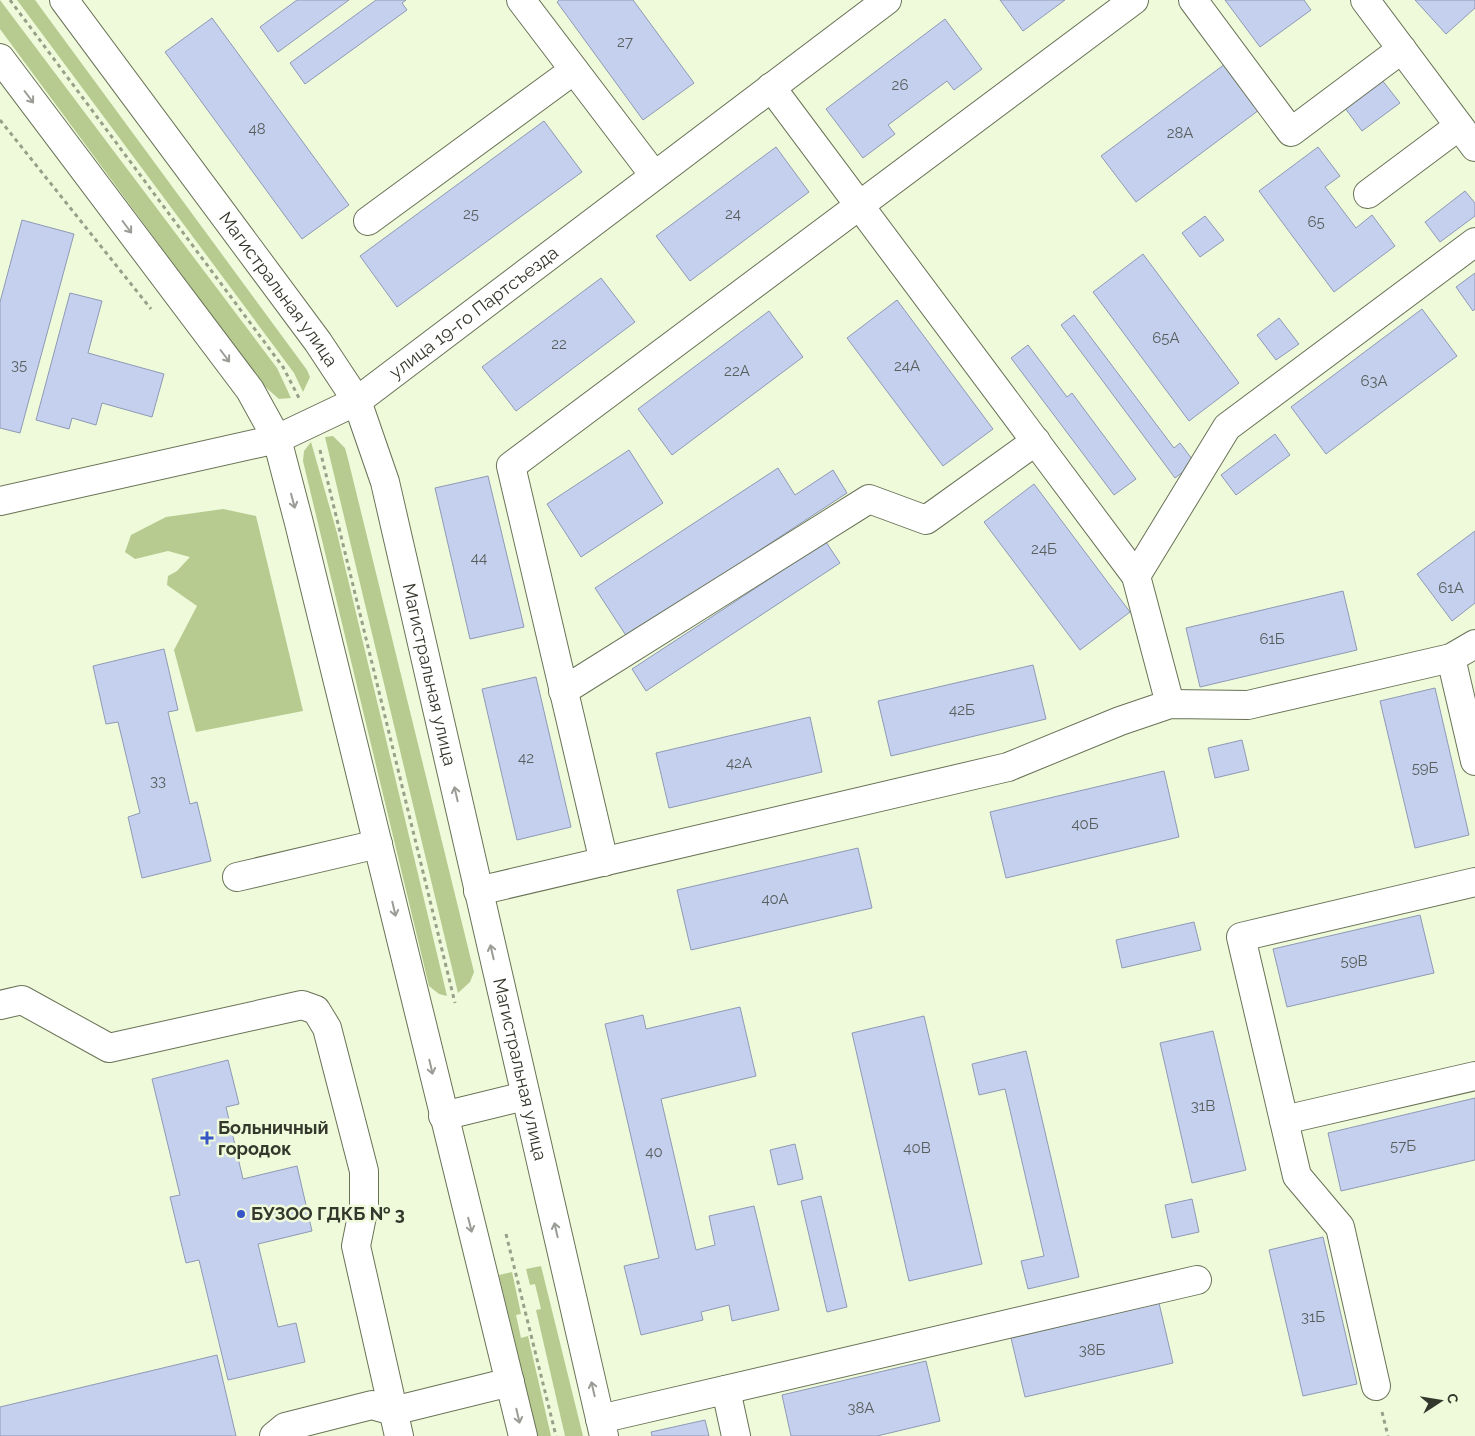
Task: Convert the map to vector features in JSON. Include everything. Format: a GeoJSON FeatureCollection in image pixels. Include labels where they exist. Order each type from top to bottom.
{"type":"FeatureCollection","features":[{"type":"Feature","properties":{"kind":"street","name":"Магистральная улица"},"geometry":{"type":"LineString","coordinates":[[64,0],[318,342],[358,401],[385,482],[602,1428]]}},
{"type":"Feature","properties":{"kind":"street"},"geometry":{"type":"LineString","coordinates":[[522,0],[654,175]]}},
{"type":"Feature","properties":{"kind":"street","name":"улица 19-го Партсъезда"},"geometry":{"type":"LineString","coordinates":[[0,501],[277,440],[358,401],[771,86],[887,0]]}},
{"type":"Feature","properties":{"kind":"street"},"geometry":{"type":"LineString","coordinates":[[604,862],[511,466],[1134,0]]}},
{"type":"Feature","properties":{"kind":"street"},"geometry":{"type":"LineString","coordinates":[[1193,0],[1292,132],[1402,49]]}},
{"type":"Feature","properties":{"kind":"street"},"geometry":{"type":"LineString","coordinates":[[1365,0],[1475,148]]}},
{"type":"Feature","properties":{"kind":"street"},"geometry":{"type":"LineString","coordinates":[[0,58],[250,390],[277,440],[523,1436]]}},
{"type":"Feature","properties":{"kind":"street"},"geometry":{"type":"LineString","coordinates":[[368,221],[574,70]]}},
{"type":"Feature","properties":{"kind":"street"},"geometry":{"type":"LineString","coordinates":[[771,86],[1136,576],[1170,704]]}},
{"type":"Feature","properties":{"kind":"street"},"geometry":{"type":"LineString","coordinates":[[1368,194],[1459,126]]}},
{"type":"Feature","properties":{"kind":"street"},"geometry":{"type":"LineString","coordinates":[[1136,576],[1228,427],[1475,242]]}},
{"type":"Feature","properties":{"kind":"street"},"geometry":{"type":"LineString","coordinates":[[563,691],[869,499],[926,520],[1036,441]]}},
{"type":"Feature","properties":{"kind":"street"},"geometry":{"type":"LineString","coordinates":[[478,891],[1008,767],[1120,721],[1170,704],[1248,705],[1451,658],[1475,644]]}},
{"type":"Feature","properties":{"kind":"street"},"geometry":{"type":"LineString","coordinates":[[1451,658],[1475,761]]}},
{"type":"Feature","properties":{"kind":"street"},"geometry":{"type":"LineString","coordinates":[[237,877],[378,844]]}},
{"type":"Feature","properties":{"kind":"street"},"geometry":{"type":"LineString","coordinates":[[1376,1386],[1340,1227],[1297,1176],[1241,937],[1475,882]]}},
{"type":"Feature","properties":{"kind":"street"},"geometry":{"type":"LineString","coordinates":[[0,1005],[22,1000],[109,1048],[302,1005],[316,1010],[327,1028],[364,1171],[364,1206],[356,1246],[396,1424]]}},
{"type":"Feature","properties":{"kind":"street"},"geometry":{"type":"LineString","coordinates":[[1284,1120],[1475,1076]]}},
{"type":"Feature","properties":{"kind":"street"},"geometry":{"type":"LineString","coordinates":[[443,1116],[525,1096]]}},
{"type":"Feature","properties":{"kind":"street"},"geometry":{"type":"LineString","coordinates":[[602,1428],[726,1390],[1197,1280]]}},
{"type":"Feature","properties":{"kind":"street"},"geometry":{"type":"LineString","coordinates":[[396,1424],[510,1382]]}},
{"type":"Feature","properties":{"kind":"street"},"geometry":{"type":"LineString","coordinates":[[726,1390],[736,1436]]}},
{"type":"Feature","properties":{"kind":"street"},"geometry":{"type":"LineString","coordinates":[[274,1436],[285,1427],[372,1405],[396,1424]]}},
{"type":"Feature","properties":{"kind":"path"},"geometry":{"type":"LineString","coordinates":[[0,120],[151,310]]}},
{"type":"Feature","properties":{"kind":"path"},"geometry":{"type":"LineString","coordinates":[[506,1234],[556,1436]]}},
{"type":"Feature","properties":{"kind":"green space"},"geometry":{"type":"Polygon","coordinates":[[[0,0],[277,368],[291,398],[279,399],[263,385],[0,29],[0,0]]]}},
{"type":"Feature","properties":{"kind":"green space"},"geometry":{"type":"Polygon","coordinates":[[[17,0],[35,0],[307,370],[310,377],[303,392],[294,373],[17,0]]]}},
{"type":"Feature","properties":{"kind":"green space"},"geometry":{"type":"Polygon","coordinates":[[[333,436],[345,448],[348,459],[474,972],[470,982],[458,993],[325,437],[333,436]]]}},
{"type":"Feature","properties":{"kind":"green space"},"geometry":{"type":"Polygon","coordinates":[[[311,442],[337,533],[447,996],[439,994],[429,986],[303,461],[304,451],[311,442]]]}},
{"type":"Feature","properties":{"kind":"green space"},"geometry":{"type":"Polygon","coordinates":[[[223,509],[256,516],[303,711],[196,732],[174,650],[197,606],[167,585],[168,576],[177,571],[190,557],[168,551],[135,559],[125,552],[131,535],[166,517],[223,509]]]}},
{"type":"Feature","properties":{"kind":"green space"},"geometry":{"type":"Polygon","coordinates":[[[541,1266],[583,1436],[565,1436],[536,1310],[541,1309],[535,1284],[530,1285],[526,1269],[541,1266]]]}},
{"type":"Feature","properties":{"kind":"green space"},"geometry":{"type":"Polygon","coordinates":[[[512,1272],[521,1314],[516,1315],[521,1338],[528,1336],[551,1436],[537,1436],[499,1275],[512,1272]]]}},
{"type":"Feature","properties":{"kind":"building"},"geometry":{"type":"Polygon","coordinates":[[[297,0],[349,0],[278,52],[260,27],[297,0]]]}},
{"type":"Feature","properties":{"kind":"building"},"geometry":{"type":"Polygon","coordinates":[[[376,0],[406,0],[402,3],[407,10],[305,84],[290,63],[376,0]]]}},
{"type":"Feature","properties":{"kind":"building"},"geometry":{"type":"Polygon","coordinates":[[[559,0],[633,0],[694,83],[643,120],[557,2],[559,0]]]}},
{"type":"Feature","properties":{"kind":"building"},"geometry":{"type":"Polygon","coordinates":[[[1000,0],[1065,0],[1023,31],[1000,0]]]}},
{"type":"Feature","properties":{"kind":"building"},"geometry":{"type":"Polygon","coordinates":[[[1225,0],[1304,0],[1311,10],[1260,47],[1225,0]]]}},
{"type":"Feature","properties":{"kind":"building"},"geometry":{"type":"Polygon","coordinates":[[[1415,0],[1475,0],[1475,8],[1446,34],[1415,0]]]}},
{"type":"Feature","properties":{"kind":"building"},"geometry":{"type":"Polygon","coordinates":[[[212,18],[349,205],[302,239],[165,52],[212,18]]]}},
{"type":"Feature","properties":{"kind":"building"},"geometry":{"type":"Polygon","coordinates":[[[945,19],[982,69],[954,90],[947,81],[888,125],[895,134],[863,158],[826,109],[945,19]]]}},
{"type":"Feature","properties":{"kind":"building"},"geometry":{"type":"Polygon","coordinates":[[[1225,64],[1259,110],[1136,202],[1101,156],[1225,64]]]}},
{"type":"Feature","properties":{"kind":"building"},"geometry":{"type":"Polygon","coordinates":[[[1382,80],[1400,103],[1362,131],[1345,108],[1382,80]]]}},
{"type":"Feature","properties":{"kind":"building"},"geometry":{"type":"Polygon","coordinates":[[[544,121],[582,172],[397,307],[360,256],[544,121]]]}},
{"type":"Feature","properties":{"kind":"building"},"geometry":{"type":"Polygon","coordinates":[[[776,147],[809,192],[690,281],[656,236],[776,147]]]}},
{"type":"Feature","properties":{"kind":"building"},"geometry":{"type":"Polygon","coordinates":[[[1318,147],[1340,176],[1325,187],[1356,228],[1372,215],[1395,246],[1334,292],[1259,191],[1318,147]]]}},
{"type":"Feature","properties":{"kind":"building"},"geometry":{"type":"Polygon","coordinates":[[[1465,191],[1475,203],[1475,216],[1440,242],[1425,222],[1465,191]]]}},
{"type":"Feature","properties":{"kind":"building"},"geometry":{"type":"Polygon","coordinates":[[[1205,216],[1224,240],[1200,257],[1182,233],[1205,216]]]}},
{"type":"Feature","properties":{"kind":"building"},"geometry":{"type":"Polygon","coordinates":[[[22,220],[74,234],[20,433],[0,428],[0,302],[22,220]]]}},
{"type":"Feature","properties":{"kind":"building"},"geometry":{"type":"Polygon","coordinates":[[[1143,254],[1239,383],[1189,421],[1093,292],[1143,254]]]}},
{"type":"Feature","properties":{"kind":"building"},"geometry":{"type":"Polygon","coordinates":[[[1475,273],[1475,309],[1473,311],[1456,287],[1475,273]]]}},
{"type":"Feature","properties":{"kind":"building"},"geometry":{"type":"Polygon","coordinates":[[[601,278],[635,322],[516,411],[482,367],[601,278]]]}},
{"type":"Feature","properties":{"kind":"building"},"geometry":{"type":"Polygon","coordinates":[[[70,293],[102,301],[88,353],[164,374],[152,417],[102,403],[96,425],[72,418],[69,429],[36,420],[70,293]]]}},
{"type":"Feature","properties":{"kind":"building"},"geometry":{"type":"Polygon","coordinates":[[[897,300],[993,429],[943,466],[847,338],[897,300]]]}},
{"type":"Feature","properties":{"kind":"building"},"geometry":{"type":"Polygon","coordinates":[[[1422,309],[1457,356],[1326,454],[1291,407],[1422,309]]]}},
{"type":"Feature","properties":{"kind":"building"},"geometry":{"type":"Polygon","coordinates":[[[769,311],[803,357],[672,455],[638,409],[769,311]]]}},
{"type":"Feature","properties":{"kind":"building"},"geometry":{"type":"Polygon","coordinates":[[[1074,315],[1174,448],[1180,443],[1195,463],[1175,478],[1061,325],[1074,315]]]}},
{"type":"Feature","properties":{"kind":"building"},"geometry":{"type":"Polygon","coordinates":[[[1279,318],[1299,344],[1276,360],[1257,335],[1279,318]]]}},
{"type":"Feature","properties":{"kind":"building"},"geometry":{"type":"Polygon","coordinates":[[[1028,345],[1067,397],[1072,393],[1136,479],[1114,495],[1011,358],[1028,345]]]}},
{"type":"Feature","properties":{"kind":"building"},"geometry":{"type":"Polygon","coordinates":[[[1275,434],[1290,455],[1236,495],[1221,475],[1275,434]]]}},
{"type":"Feature","properties":{"kind":"building"},"geometry":{"type":"Polygon","coordinates":[[[629,450],[663,503],[581,557],[547,504],[629,450]]]}},
{"type":"Feature","properties":{"kind":"building"},"geometry":{"type":"Polygon","coordinates":[[[778,468],[795,495],[833,470],[847,493],[627,637],[595,588],[778,468]]]}},
{"type":"Feature","properties":{"kind":"building"},"geometry":{"type":"Polygon","coordinates":[[[488,476],[524,627],[470,639],[435,488],[488,476]]]}},
{"type":"Feature","properties":{"kind":"building"},"geometry":{"type":"Polygon","coordinates":[[[1034,484],[1130,612],[1080,650],[984,522],[1034,484]]]}},
{"type":"Feature","properties":{"kind":"building"},"geometry":{"type":"Polygon","coordinates":[[[1475,531],[1475,603],[1452,621],[1417,574],[1475,531]]]}},
{"type":"Feature","properties":{"kind":"building"},"geometry":{"type":"Polygon","coordinates":[[[826,542],[840,563],[646,691],[632,669],[826,542]]]}},
{"type":"Feature","properties":{"kind":"building"},"geometry":{"type":"Polygon","coordinates":[[[1343,591],[1357,650],[1200,687],[1186,628],[1343,591]]]}},
{"type":"Feature","properties":{"kind":"building"},"geometry":{"type":"Polygon","coordinates":[[[164,649],[178,710],[168,712],[190,804],[197,802],[211,861],[142,878],[128,817],[140,813],[118,722],[106,724],[93,666],[164,649]]]}},
{"type":"Feature","properties":{"kind":"building"},"geometry":{"type":"Polygon","coordinates":[[[1033,665],[1046,719],[891,756],[878,701],[1033,665]]]}},
{"type":"Feature","properties":{"kind":"building"},"geometry":{"type":"Polygon","coordinates":[[[536,677],[571,827],[517,840],[482,689],[536,677]]]}},
{"type":"Feature","properties":{"kind":"building"},"geometry":{"type":"Polygon","coordinates":[[[1435,688],[1469,835],[1415,848],[1380,701],[1435,688]]]}},
{"type":"Feature","properties":{"kind":"building"},"geometry":{"type":"Polygon","coordinates":[[[810,717],[822,772],[669,808],[656,753],[810,717]]]}},
{"type":"Feature","properties":{"kind":"building"},"geometry":{"type":"Polygon","coordinates":[[[1242,740],[1249,770],[1215,778],[1208,748],[1242,740]]]}},
{"type":"Feature","properties":{"kind":"building"},"geometry":{"type":"Polygon","coordinates":[[[1164,771],[1179,837],[1006,878],[990,812],[1164,771]]]}},
{"type":"Feature","properties":{"kind":"building"},"geometry":{"type":"Polygon","coordinates":[[[858,848],[872,908],[691,950],[677,890],[858,848]]]}},
{"type":"Feature","properties":{"kind":"building"},"geometry":{"type":"Polygon","coordinates":[[[1420,915],[1434,973],[1287,1007],[1273,949],[1420,915]]]}},
{"type":"Feature","properties":{"kind":"building"},"geometry":{"type":"Polygon","coordinates":[[[1194,922],[1201,950],[1122,968],[1116,940],[1194,922]]]}},
{"type":"Feature","properties":{"kind":"building"},"geometry":{"type":"Polygon","coordinates":[[[740,1007],[756,1076],[661,1099],[696,1250],[715,1245],[709,1216],[754,1206],[779,1310],[732,1321],[729,1305],[701,1312],[703,1320],[641,1335],[624,1266],[659,1258],[605,1024],[643,1015],[646,1029],[740,1007]]]}},
{"type":"Feature","properties":{"kind":"building"},"geometry":{"type":"Polygon","coordinates":[[[924,1016],[982,1264],[909,1281],[852,1033],[924,1016]]]}},
{"type":"Feature","properties":{"kind":"building"},"geometry":{"type":"Polygon","coordinates":[[[1213,1031],[1246,1170],[1192,1183],[1160,1043],[1213,1031]]]}},
{"type":"Feature","properties":{"kind":"building"},"geometry":{"type":"Polygon","coordinates":[[[1026,1051],[1079,1277],[1028,1289],[1021,1261],[1044,1256],[1005,1089],[979,1095],[972,1064],[1026,1051]]]}},
{"type":"Feature","properties":{"kind":"building","name":"БУЗОО ГДКБ № 3"},"geometry":{"type":"Polygon","coordinates":[[[228,1060],[239,1104],[226,1107],[243,1179],[297,1166],[312,1231],[258,1244],[278,1327],[296,1323],[305,1362],[228,1380],[199,1260],[186,1263],[170,1197],[180,1195],[152,1079],[228,1060]]]}},
{"type":"Feature","properties":{"kind":"building"},"geometry":{"type":"Polygon","coordinates":[[[1475,1098],[1475,1160],[1341,1191],[1328,1133],[1475,1098]]]}},
{"type":"Feature","properties":{"kind":"building"},"geometry":{"type":"Polygon","coordinates":[[[795,1144],[803,1179],[778,1185],[770,1150],[795,1144]]]}},
{"type":"Feature","properties":{"kind":"building"},"geometry":{"type":"Polygon","coordinates":[[[821,1196],[847,1307],[827,1312],[801,1201],[821,1196]]]}},
{"type":"Feature","properties":{"kind":"building"},"geometry":{"type":"Polygon","coordinates":[[[1192,1199],[1199,1232],[1172,1238],[1165,1205],[1192,1199]]]}},
{"type":"Feature","properties":{"kind":"building"},"geometry":{"type":"Polygon","coordinates":[[[1323,1237],[1357,1384],[1303,1396],[1269,1250],[1323,1237]]]}},
{"type":"Feature","properties":{"kind":"building"},"geometry":{"type":"Polygon","coordinates":[[[1159,1303],[1173,1363],[1025,1397],[1011,1338],[1159,1303]]]}},
{"type":"Feature","properties":{"kind":"building"},"geometry":{"type":"Polygon","coordinates":[[[217,1355],[236,1436],[0,1436],[0,1407],[217,1355]]]}},
{"type":"Feature","properties":{"kind":"building"},"geometry":{"type":"Polygon","coordinates":[[[926,1361],[940,1421],[877,1436],[791,1436],[782,1395],[926,1361]]]}},
{"type":"Feature","properties":{"kind":"building"},"geometry":{"type":"Polygon","coordinates":[[[705,1420],[709,1436],[652,1436],[651,1432],[705,1420]]]}},
{"type":"Feature","properties":{"kind":"place","name":"Больничный городок"},"geometry":{"type":"Point","coordinates":[207,1138]}},
{"type":"Feature","properties":{"kind":"place","name":"БУЗОО ГДКБ № 3"},"geometry":{"type":"Point","coordinates":[241,1214]}}]}
